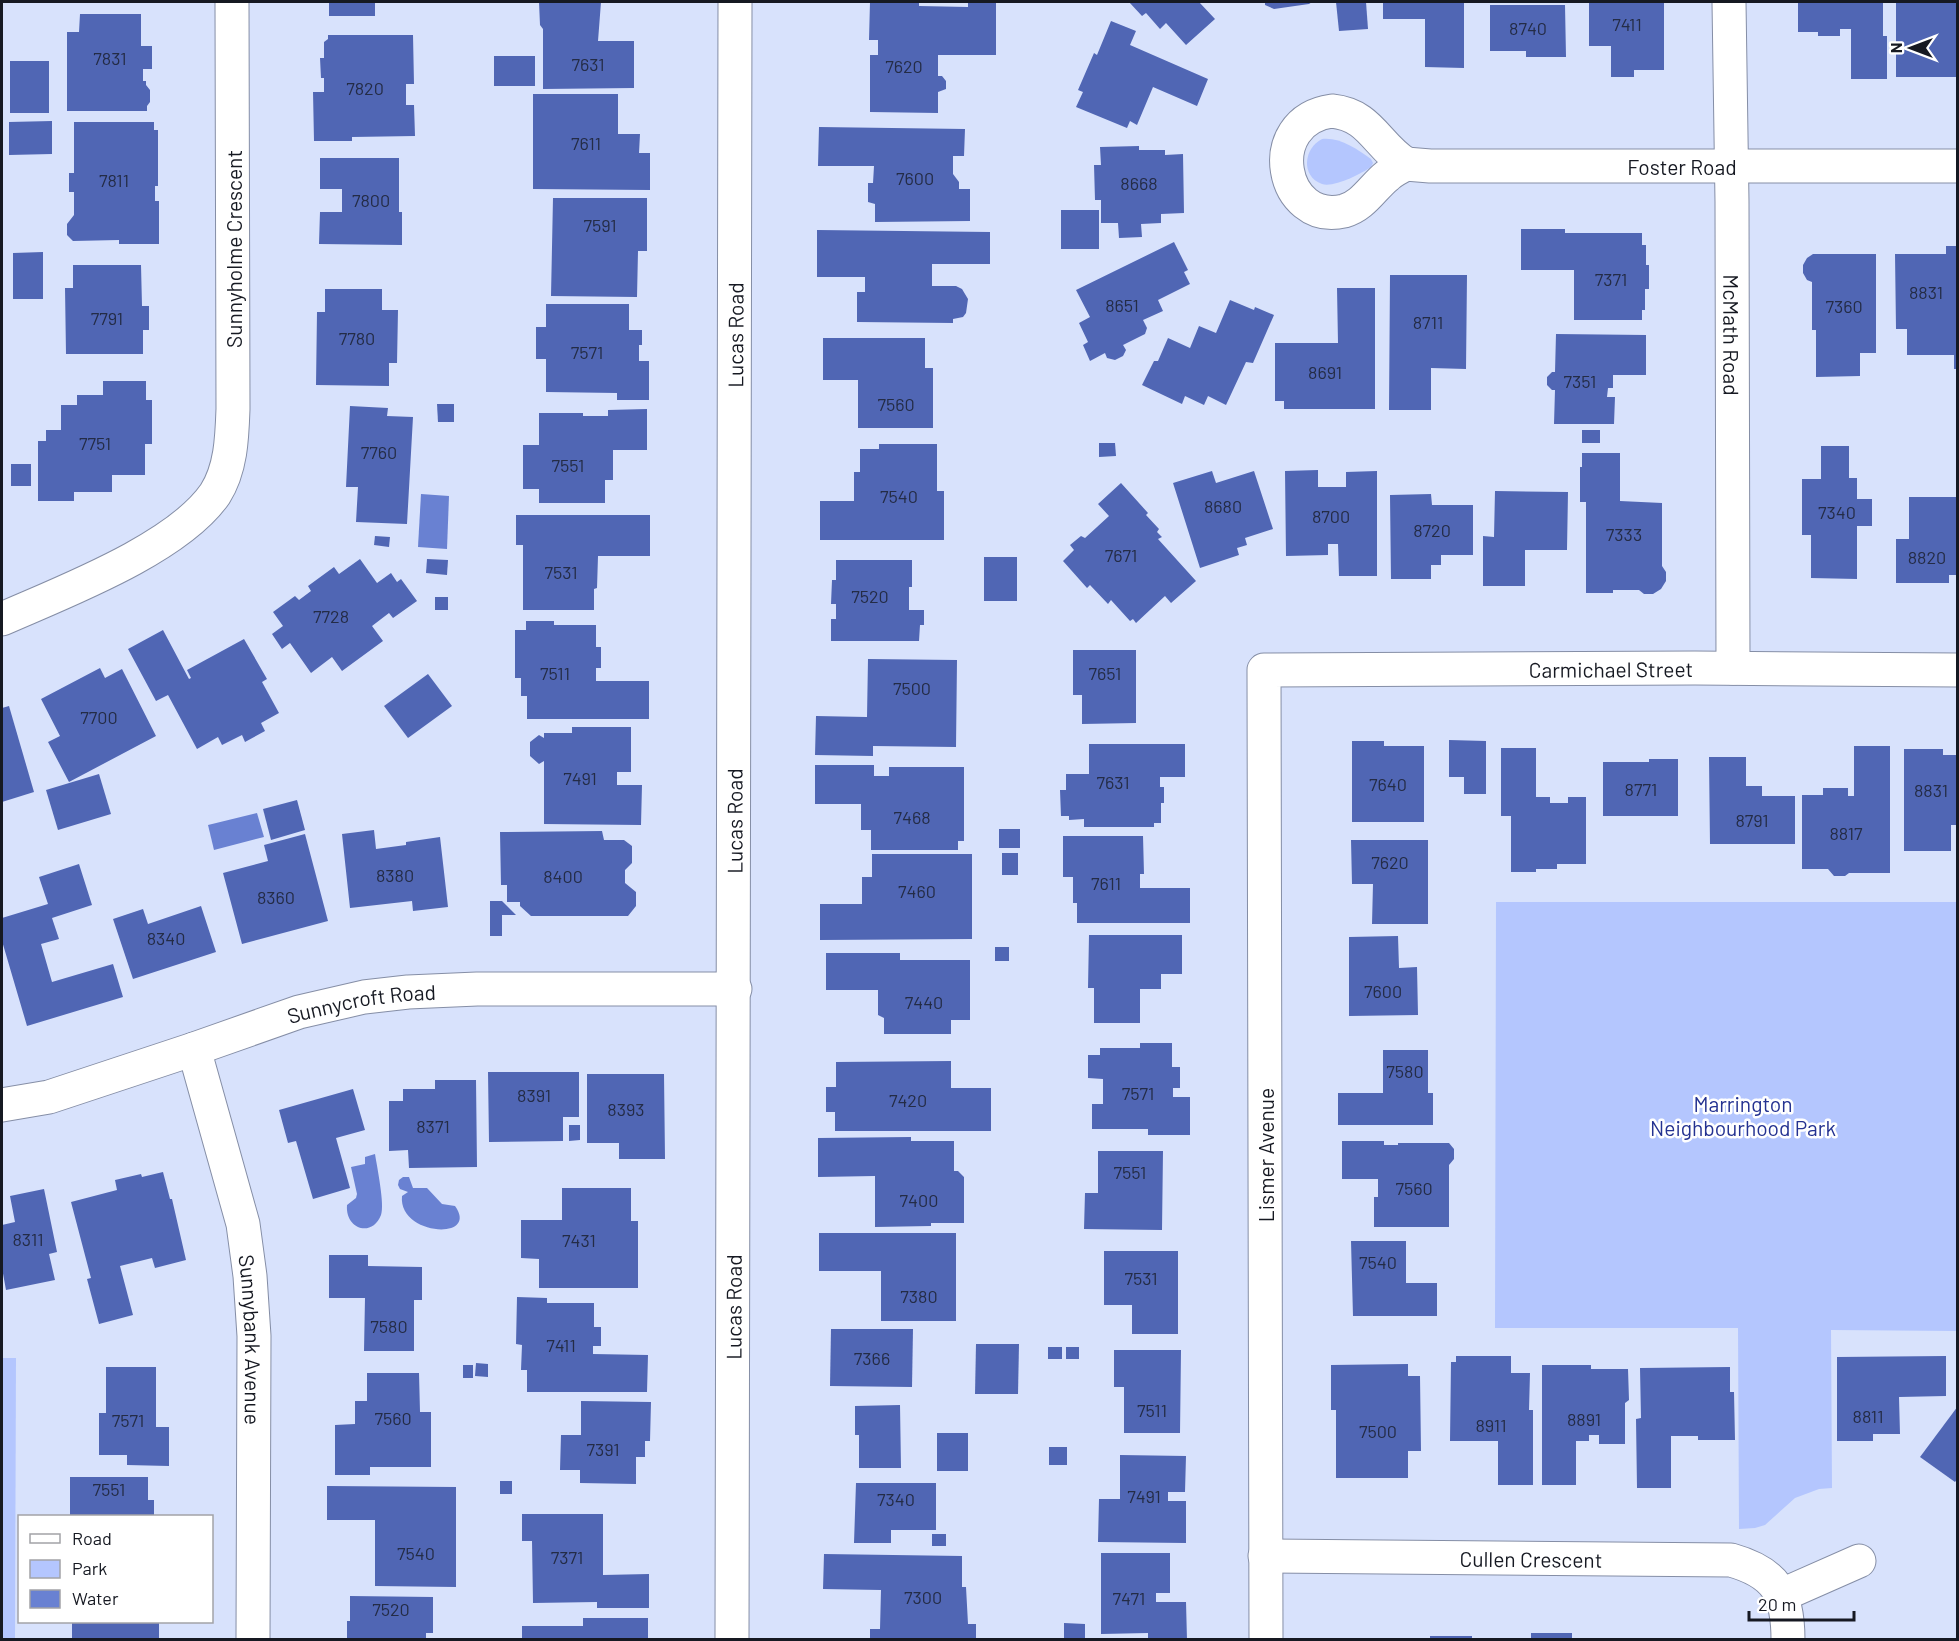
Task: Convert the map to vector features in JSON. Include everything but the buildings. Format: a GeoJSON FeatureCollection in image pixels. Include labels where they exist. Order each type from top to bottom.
{"type":"FeatureCollection","features":[{"type":"Feature","properties":{"kind":"street","name":"Sunnyholme Crescent"},"geometry":{"type":"LineString","coordinates":[[2,619],[87,581],[169,537],[224,499],[233,410],[232,2]]}},
{"type":"Feature","properties":{"kind":"street","name":"Lucas Road"},"geometry":{"type":"LineString","coordinates":[[732,1640],[735,989],[735,2]]}},
{"type":"Feature","properties":{"kind":"street","name":"McMath Road"},"geometry":{"type":"LineString","coordinates":[[1729,2],[1733,668]]}},
{"type":"Feature","properties":{"kind":"street","name":"Foster Road"},"geometry":{"type":"LineString","coordinates":[[1406,164],[1430,166],[1958,166]]}},
{"type":"Feature","properties":{"kind":"street","name":"Carmichael Street"},"geometry":{"type":"LineString","coordinates":[[1264,670],[1733,668],[1958,670]]}},
{"type":"Feature","properties":{"kind":"street","name":"Lismer Avenue"},"geometry":{"type":"LineString","coordinates":[[1264,670],[1266,1640]]}},
{"type":"Feature","properties":{"kind":"street","name":"Sunnycroft Road"},"geometry":{"type":"LineString","coordinates":[[2,1105],[49,1097],[299,1012],[346,1000],[384,994],[477,989],[735,989]]}},
{"type":"Feature","properties":{"kind":"street","name":"Sunnybank Avenue"},"geometry":{"type":"LineString","coordinates":[[194,1049],[243,1224],[250,1276],[254,1335],[253,1640]]}},
{"type":"Feature","properties":{"kind":"street","name":"Cullen Crescent"},"geometry":{"type":"LineString","coordinates":[[1265,1556],[1723,1559],[1741,1563],[1762,1572],[1782,1594]]}},
{"type":"Feature","properties":{"kind":"street"},"geometry":{"type":"LineString","coordinates":[[1788,1640],[1787,1617],[1782,1594],[1859,1560]]}},
{"type":"Feature","properties":{"kind":"green space"},"geometry":{"type":"Polygon","coordinates":[[[1322,139],[1335,140],[1354,148],[1371,159],[1373,163],[1371,167],[1354,177],[1333,184],[1322,184],[1315,180],[1308,169],[1308,155],[1316,143],[1322,139]]]}},
{"type":"Feature","properties":{"kind":"green space","name":"Marrington Neighbourhood Park"},"geometry":{"type":"Polygon","coordinates":[[[1496,902],[1957,902],[1957,1331],[1831,1330],[1832,1488],[1819,1489],[1795,1498],[1765,1525],[1739,1529],[1738,1328],[1495,1328],[1496,902]]]}},
{"type":"Feature","properties":{"kind":"green space"},"geometry":{"type":"Polygon","coordinates":[[[2,1358],[16,1358],[15,1639],[2,1639],[2,1358]]]}},
{"type":"Feature","properties":{"kind":"water"},"geometry":{"type":"Polygon","coordinates":[[[421,494],[449,496],[447,549],[418,547],[421,494]]]}},
{"type":"Feature","properties":{"kind":"water"},"geometry":{"type":"Polygon","coordinates":[[[257,813],[264,837],[214,850],[208,825],[257,813]]]}},
{"type":"Feature","properties":{"kind":"water"},"geometry":{"type":"Polygon","coordinates":[[[375,1154],[381,1195],[381,1215],[372,1227],[360,1228],[350,1220],[348,1213],[347,1205],[356,1198],[357,1194],[351,1167],[365,1164],[365,1157],[375,1154]]]}},
{"type":"Feature","properties":{"kind":"water"},"geometry":{"type":"Polygon","coordinates":[[[409,1177],[413,1188],[427,1188],[442,1204],[455,1206],[460,1217],[457,1225],[448,1229],[436,1229],[424,1226],[412,1219],[404,1209],[402,1196],[408,1192],[400,1189],[398,1185],[399,1180],[409,1177]]]}}]}
